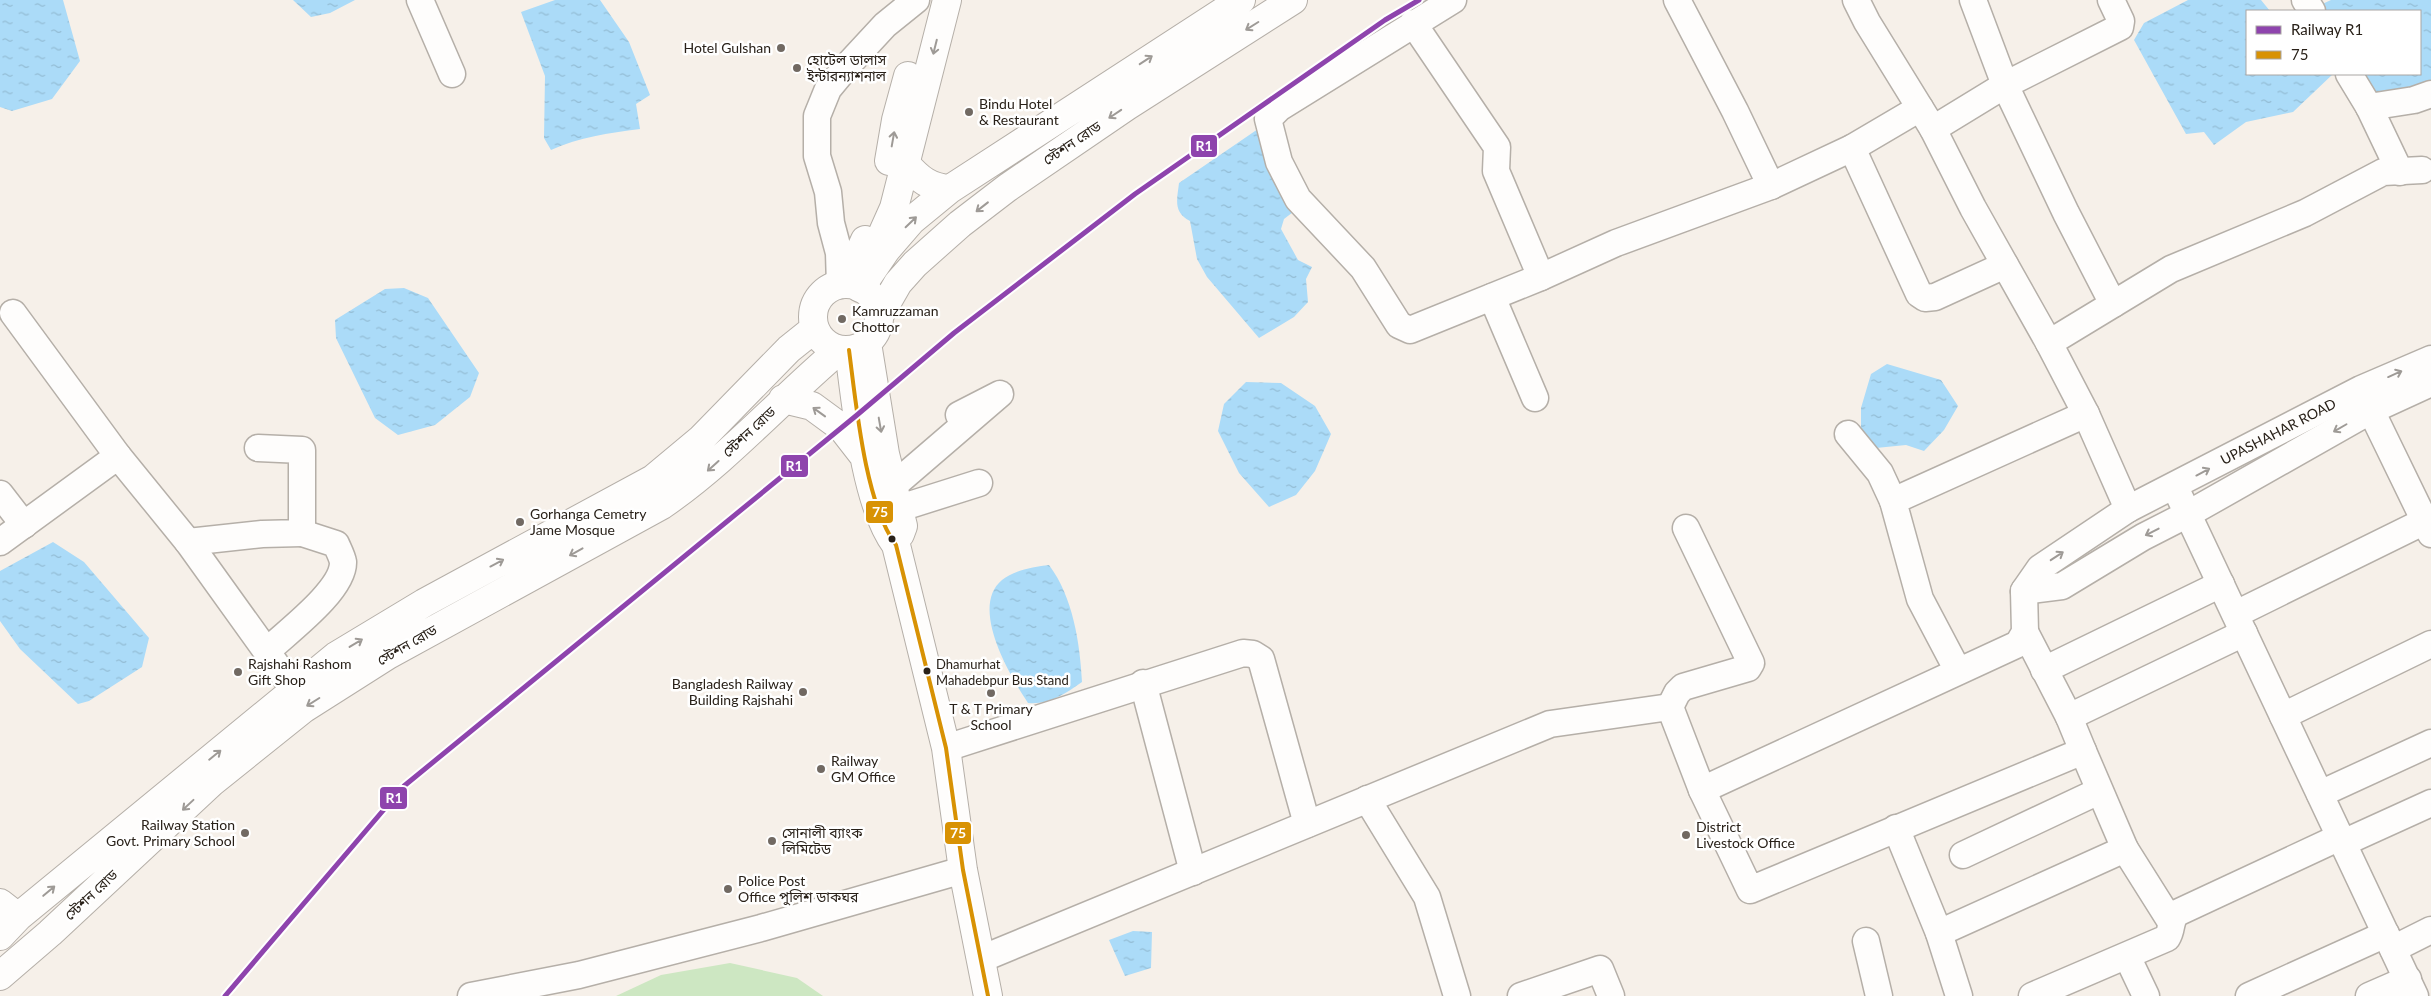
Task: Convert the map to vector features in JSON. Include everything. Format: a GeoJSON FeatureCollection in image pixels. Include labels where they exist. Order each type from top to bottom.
{"type":"FeatureCollection","features":[{"type":"Feature","properties":{"kind":"main road"},"geometry":{"type":"LineString","coordinates":[[851,286],[881,204],[896,120],[931,0]]}},
{"type":"Feature","properties":{"kind":"main road"},"geometry":{"type":"LineString","coordinates":[[851,286],[894,208],[947,0]]}},
{"type":"Feature","properties":{"kind":"main road","name":"স্টেশন রোড"},"geometry":{"type":"LineString","coordinates":[[851,286],[911,221],[950,189],[1241,0]]}},
{"type":"Feature","properties":{"kind":"main road","name":"স্টেশন রোড"},"geometry":{"type":"LineString","coordinates":[[879,316],[898,283],[915,264],[960,224],[1007,188],[1127,106],[1293,0]]}},
{"type":"Feature","properties":{"kind":"main road"},"geometry":{"type":"LineString","coordinates":[[906,164],[926,184],[937,188],[950,189]]}},
{"type":"Feature","properties":{"kind":"main road"},"geometry":{"type":"LineString","coordinates":[[851,286],[874,299],[879,316],[878,326],[852,348],[828,346],[820,339],[814,329],[812,318],[817,301],[829,289],[851,286]]}},
{"type":"Feature","properties":{"kind":"main road","name":"স্টেশন রোড"},"geometry":{"type":"LineString","coordinates":[[6,919],[336,656],[424,603],[653,479],[701,439],[789,349],[814,329]]}},
{"type":"Feature","properties":{"kind":"main road"},"geometry":{"type":"LineString","coordinates":[[852,348],[857,415],[866,458]]}},
{"type":"Feature","properties":{"kind":"main road"},"geometry":{"type":"LineString","coordinates":[[852,348],[885,454],[887,500]]}},
{"type":"Feature","properties":{"kind":"main road","name":"স্টেশন রোড"},"geometry":{"type":"LineString","coordinates":[[0,976],[50,933],[212,782],[303,709],[388,655],[662,505],[694,482],[783,399],[852,348]]}},
{"type":"Feature","properties":{"kind":"main road"},"geometry":{"type":"LineString","coordinates":[[783,399],[812,406],[842,428],[866,458],[887,500],[903,526],[896,545],[946,748],[963,870],[988,996]]}},
{"type":"Feature","properties":{"kind":"street"},"geometry":{"type":"LineString","coordinates":[[420,0],[452,74]]}},
{"type":"Feature","properties":{"kind":"street"},"geometry":{"type":"LineString","coordinates":[[851,286],[831,223],[828,192],[817,156],[817,116],[828,89],[847,66],[885,25],[916,0]]}},
{"type":"Feature","properties":{"kind":"street"},"geometry":{"type":"LineString","coordinates":[[1453,0],[1413,23],[1279,108],[1268,119],[1279,162],[1298,199],[1363,268],[1399,325],[1410,330],[1541,277],[1616,243],[1771,186],[1852,148],[2005,85],[2120,27],[2121,22],[2111,0]]}},
{"type":"Feature","properties":{"kind":"street"},"geometry":{"type":"LineString","coordinates":[[1677,0],[1735,111],[1771,186]]}},
{"type":"Feature","properties":{"kind":"street"},"geometry":{"type":"LineString","coordinates":[[1856,0],[1867,22],[1926,118],[2086,414],[2128,509]]}},
{"type":"Feature","properties":{"kind":"street"},"geometry":{"type":"LineString","coordinates":[[1973,0],[2005,85],[2066,213],[2113,304]]}},
{"type":"Feature","properties":{"kind":"street"},"geometry":{"type":"LineString","coordinates":[[1413,23],[1497,148],[1496,171],[1541,277]]}},
{"type":"Feature","properties":{"kind":"street"},"geometry":{"type":"LineString","coordinates":[[2048,343],[2171,269],[2304,213],[2384,172],[2411,171],[2350,75]]}},
{"type":"Feature","properties":{"kind":"street"},"geometry":{"type":"LineString","coordinates":[[2369,107],[2414,100],[2431,94]]}},
{"type":"Feature","properties":{"kind":"street"},"geometry":{"type":"LineString","coordinates":[[1852,148],[1919,294],[1925,298],[1935,297],[2005,265]]}},
{"type":"Feature","properties":{"kind":"street"},"geometry":{"type":"LineString","coordinates":[[1492,297],[1535,398]]}},
{"type":"Feature","properties":{"kind":"street"},"geometry":{"type":"LineString","coordinates":[[13,313],[118,456],[188,542],[295,690]]}},
{"type":"Feature","properties":{"kind":"street","name":"UPASHAHAR ROAD"},"geometry":{"type":"LineString","coordinates":[[2024,591],[2040,568],[2128,509],[2366,400],[2431,359]]}},
{"type":"Feature","properties":{"kind":"street"},"geometry":{"type":"LineString","coordinates":[[2032,996],[2168,938],[2172,931],[2171,922],[2125,849],[2069,717],[2025,632],[2024,591],[2062,586],[2143,537],[2188,514],[2366,400],[2431,384]]}},
{"type":"Feature","properties":{"kind":"street"},"geometry":{"type":"LineString","coordinates":[[887,500],[1000,394],[959,415]]}},
{"type":"Feature","properties":{"kind":"street"},"geometry":{"type":"LineString","coordinates":[[2069,717],[2240,623],[2429,525],[2366,400]]}},
{"type":"Feature","properties":{"kind":"street"},"geometry":{"type":"LineString","coordinates":[[1893,501],[2086,414]]}},
{"type":"Feature","properties":{"kind":"street"},"geometry":{"type":"LineString","coordinates":[[1848,434],[1880,473],[1893,501],[1920,599],[1958,671]]}},
{"type":"Feature","properties":{"kind":"street"},"geometry":{"type":"LineString","coordinates":[[258,448],[302,450],[302,533]]}},
{"type":"Feature","properties":{"kind":"street"},"geometry":{"type":"LineString","coordinates":[[0,542],[118,456]]}},
{"type":"Feature","properties":{"kind":"street"},"geometry":{"type":"LineString","coordinates":[[887,500],[979,483]]}},
{"type":"Feature","properties":{"kind":"street"},"geometry":{"type":"LineString","coordinates":[[2175,487],[2412,988],[2369,996]]}},
{"type":"Feature","properties":{"kind":"street"},"geometry":{"type":"LineString","coordinates":[[0,494],[24,525]]}},
{"type":"Feature","properties":{"kind":"street"},"geometry":{"type":"LineString","coordinates":[[1686,528],[1751,663],[1748,668],[1683,687],[1677,692],[1670,707],[1702,790],[1750,890],[2083,751]]}},
{"type":"Feature","properties":{"kind":"street"},"geometry":{"type":"LineString","coordinates":[[188,542],[262,534],[302,533],[336,544],[343,561],[340,578],[318,603],[267,651]]}},
{"type":"Feature","properties":{"kind":"street"},"geometry":{"type":"LineString","coordinates":[[2044,670],[2221,584]]}},
{"type":"Feature","properties":{"kind":"street"},"geometry":{"type":"LineString","coordinates":[[1702,790],[2018,644],[2025,632]]}},
{"type":"Feature","properties":{"kind":"street"},"geometry":{"type":"LineString","coordinates":[[2283,716],[2431,644]]}},
{"type":"Feature","properties":{"kind":"street"},"geometry":{"type":"LineString","coordinates":[[946,748],[1243,652],[1253,654],[1261,659],[1307,824]]}},
{"type":"Feature","properties":{"kind":"street"},"geometry":{"type":"LineString","coordinates":[[1143,683],[1193,872]]}},
{"type":"Feature","properties":{"kind":"street"},"geometry":{"type":"LineString","coordinates":[[981,959],[1550,724],[1670,707]]}},
{"type":"Feature","properties":{"kind":"street"},"geometry":{"type":"LineString","coordinates":[[2320,794],[2431,743]]}},
{"type":"Feature","properties":{"kind":"street"},"geometry":{"type":"LineString","coordinates":[[1963,855],[2099,790]]}},
{"type":"Feature","properties":{"kind":"street"},"geometry":{"type":"LineString","coordinates":[[1367,800],[1427,897],[1457,996]]}},
{"type":"Feature","properties":{"kind":"street"},"geometry":{"type":"LineString","coordinates":[[2171,922],[2176,913],[2341,840],[2431,803]]}},
{"type":"Feature","properties":{"kind":"street"},"geometry":{"type":"LineString","coordinates":[[1896,828],[1939,933],[1959,996]]}},
{"type":"Feature","properties":{"kind":"street"},"geometry":{"type":"LineString","coordinates":[[1939,933],[2125,849]]}},
{"type":"Feature","properties":{"kind":"street"},"geometry":{"type":"LineString","coordinates":[[471,996],[589,972],[761,928],[963,870]]}},
{"type":"Feature","properties":{"kind":"street"},"geometry":{"type":"LineString","coordinates":[[2249,996],[2390,942],[2431,930]]}},
{"type":"Feature","properties":{"kind":"street"},"geometry":{"type":"LineString","coordinates":[[1866,941],[1879,996]]}},
{"type":"Feature","properties":{"kind":"street"},"geometry":{"type":"LineString","coordinates":[[2127,956],[2146,996]]}},
{"type":"Feature","properties":{"kind":"street"},"geometry":{"type":"LineString","coordinates":[[1521,996],[1600,969],[1611,996]]}},
{"type":"Feature","properties":{"kind":"green space"},"geometry":{"type":"Polygon","coordinates":[[[730,963],[797,978],[823,996],[616,996],[661,975],[730,963]]]}},
{"type":"Feature","properties":{"kind":"water"},"geometry":{"type":"Polygon","coordinates":[[[0,0],[63,0],[80,61],[52,99],[12,111],[0,107],[0,0]]]}},
{"type":"Feature","properties":{"kind":"water"},"geometry":{"type":"Polygon","coordinates":[[[293,0],[355,0],[330,13],[311,17],[293,0]]]}},
{"type":"Feature","properties":{"kind":"water"},"geometry":{"type":"Polygon","coordinates":[[[555,0],[600,0],[629,42],[650,95],[636,104],[640,129],[583,139],[551,150],[544,138],[545,76],[521,12],[555,0]]]}},
{"type":"Feature","properties":{"kind":"water"},"geometry":{"type":"Polygon","coordinates":[[[2188,0],[2261,0],[2269,10],[2246,10],[2246,75],[2332,75],[2293,112],[2246,122],[2214,145],[2204,132],[2186,134],[2134,40],[2144,23],[2188,0]]]}},
{"type":"Feature","properties":{"kind":"water"},"geometry":{"type":"Polygon","coordinates":[[[2331,0],[2431,0],[2431,85],[2378,94],[2365,75],[2421,75],[2421,10],[2321,10],[2318,6],[2331,0]]]}},
{"type":"Feature","properties":{"kind":"water"},"geometry":{"type":"Polygon","coordinates":[[[1258,129],[1297,209],[1284,219],[1281,229],[1298,260],[1312,267],[1306,279],[1308,302],[1294,317],[1259,338],[1207,277],[1197,259],[1190,221],[1181,214],[1177,205],[1179,183],[1258,129]]]}},
{"type":"Feature","properties":{"kind":"water"},"geometry":{"type":"Polygon","coordinates":[[[404,288],[428,298],[479,373],[470,397],[435,425],[398,435],[375,418],[336,338],[335,320],[385,289],[404,288]]]}},
{"type":"Feature","properties":{"kind":"water"},"geometry":{"type":"Polygon","coordinates":[[[1887,364],[1941,380],[1958,406],[1944,430],[1924,451],[1906,445],[1876,448],[1861,431],[1861,408],[1871,374],[1887,364]]]}},
{"type":"Feature","properties":{"kind":"water"},"geometry":{"type":"Polygon","coordinates":[[[1246,382],[1281,383],[1315,406],[1331,434],[1315,471],[1296,495],[1269,507],[1239,473],[1218,431],[1224,404],[1246,382]]]}},
{"type":"Feature","properties":{"kind":"water"},"geometry":{"type":"Polygon","coordinates":[[[53,542],[84,562],[149,638],[142,667],[89,701],[78,704],[20,649],[0,621],[0,571],[53,542]]]}},
{"type":"Feature","properties":{"kind":"water"},"geometry":{"type":"Polygon","coordinates":[[[1049,565],[1064,591],[1074,621],[1082,682],[1050,700],[1028,703],[1003,659],[996,642],[991,624],[990,607],[993,592],[1002,580],[1024,570],[1049,565]]]}},
{"type":"Feature","properties":{"kind":"water"},"geometry":{"type":"Polygon","coordinates":[[[1133,931],[1152,932],[1151,968],[1125,976],[1109,940],[1133,931]]]}},
{"type":"Feature","properties":{"kind":"rail line","name":"R1"},"geometry":{"type":"LineString","coordinates":[[225,996],[404,786],[857,415],[954,333],[1135,194],[1385,20],[1419,0]]}},
{"type":"Feature","properties":{"kind":"transit line","name":"75"},"geometry":{"type":"LineString","coordinates":[[849,350],[869,479],[885,527],[896,545],[946,748],[963,870],[988,996]]}},
{"type":"Feature","properties":{"kind":"place","name":"Hotel Gulshan"},"geometry":{"type":"Point","coordinates":[781,48]}},
{"type":"Feature","properties":{"kind":"place","name":"হোটেল ডালাস ইন্টারন্যাশনাল"},"geometry":{"type":"Point","coordinates":[797,68]}},
{"type":"Feature","properties":{"kind":"place","name":"Bindu Hotel & Restaurant"},"geometry":{"type":"Point","coordinates":[969,112]}},
{"type":"Feature","properties":{"kind":"place","name":"Kamruzzaman Chottor"},"geometry":{"type":"Point","coordinates":[842,319]}},
{"type":"Feature","properties":{"kind":"place","name":"Gorhanga Cemetry Jame Mosque"},"geometry":{"type":"Point","coordinates":[520,522]}},
{"type":"Feature","properties":{"kind":"place","name":"Dhamurhat Mahadebpur Bus Stand"},"geometry":{"type":"Point","coordinates":[927,671]}},
{"type":"Feature","properties":{"kind":"place","name":"Rajshahi Rashom Gift Shop"},"geometry":{"type":"Point","coordinates":[238,672]}},
{"type":"Feature","properties":{"kind":"place","name":"Bangladesh Railway Building Rajshahi"},"geometry":{"type":"Point","coordinates":[803,692]}},
{"type":"Feature","properties":{"kind":"place","name":"T & T Primary School"},"geometry":{"type":"Point","coordinates":[991,693]}},
{"type":"Feature","properties":{"kind":"place","name":"Railway GM Office"},"geometry":{"type":"Point","coordinates":[821,769]}},
{"type":"Feature","properties":{"kind":"place","name":"Railway Station Govt. Primary School"},"geometry":{"type":"Point","coordinates":[245,833]}},
{"type":"Feature","properties":{"kind":"place","name":"District Livestock Office"},"geometry":{"type":"Point","coordinates":[1686,835]}},
{"type":"Feature","properties":{"kind":"place","name":"সোনালী ব্যাংক লিমিটেড"},"geometry":{"type":"Point","coordinates":[772,841]}},
{"type":"Feature","properties":{"kind":"place","name":"Police Post Office পুলিশ ডাকঘর"},"geometry":{"type":"Point","coordinates":[728,889]}}]}
